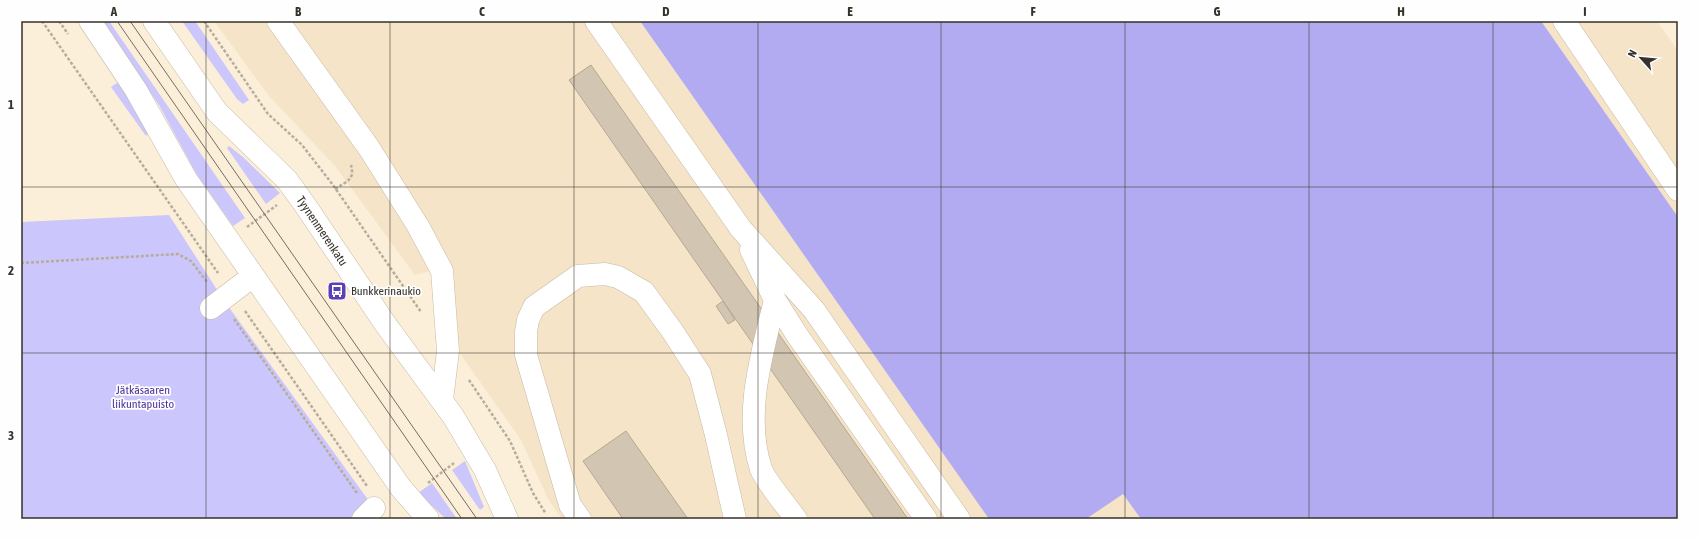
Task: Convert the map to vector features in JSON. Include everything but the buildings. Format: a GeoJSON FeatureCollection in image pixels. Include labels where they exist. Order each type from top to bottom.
{"type":"FeatureCollection","features":[{"type":"Feature","properties":{"kind":"main road"},"geometry":{"type":"LineString","coordinates":[[90,21],[136,90],[186,179],[408,497],[428,519]]}},
{"type":"Feature","properties":{"kind":"main road","name":"Tyynenmerenkatu"},"geometry":{"type":"LineString","coordinates":[[154,21],[217,112],[271,164],[295,191],[386,325],[442,400],[474,450],[508,519]]}},
{"type":"Feature","properties":{"kind":"main road"},"geometry":{"type":"LineString","coordinates":[[278,21],[369,148],[418,226],[442,271],[448,351],[442,400]]}},
{"type":"Feature","properties":{"kind":"main road"},"geometry":{"type":"LineString","coordinates":[[596,21],[741,229],[814,310],[959,519]]}},
{"type":"Feature","properties":{"kind":"main road"},"geometry":{"type":"LineString","coordinates":[[1564,21],[1678,190]]}},
{"type":"Feature","properties":{"kind":"main road"},"geometry":{"type":"LineString","coordinates":[[741,229],[775,300],[797,335],[926,519]]}},
{"type":"Feature","properties":{"kind":"main road"},"geometry":{"type":"LineString","coordinates":[[580,519],[570,505],[526,356],[526,332],[528,320],[534,308],[538,305],[578,276],[605,274],[618,277],[644,292],[700,374],[716,435],[735,519]]}},
{"type":"Feature","properties":{"kind":"main road"},"geometry":{"type":"LineString","coordinates":[[221,301],[254,276]]}},
{"type":"Feature","properties":{"kind":"main road"},"geometry":{"type":"LineString","coordinates":[[775,300],[754,390],[754,431],[761,470],[796,519]]}},
{"type":"Feature","properties":{"kind":"path"},"geometry":{"type":"LineString","coordinates":[[42,21],[207,257],[221,301],[367,504]]}},
{"type":"Feature","properties":{"kind":"path"},"geometry":{"type":"LineString","coordinates":[[204,21],[268,114],[302,145],[333,185],[423,316]]}},
{"type":"Feature","properties":{"kind":"path"},"geometry":{"type":"LineString","coordinates":[[207,257],[295,191]]}},
{"type":"Feature","properties":{"kind":"path"},"geometry":{"type":"LineString","coordinates":[[21,263],[178,254],[192,261],[367,504]]}},
{"type":"Feature","properties":{"kind":"path"},"geometry":{"type":"LineString","coordinates":[[448,351],[510,441],[533,493],[548,517]]}},
{"type":"Feature","properties":{"kind":"path"},"geometry":{"type":"LineString","coordinates":[[408,497],[474,450]]}},
{"type":"Feature","properties":{"kind":"shaded area"},"geometry":{"type":"Polygon","coordinates":[[[214,21],[640,21],[989,519],[562,519],[548,499],[521,440],[459,352],[448,266],[415,275],[335,166],[269,96],[214,21]]]}},
{"type":"Feature","properties":{"kind":"shaded area"},"geometry":{"type":"Polygon","coordinates":[[[640,21],[1541,21],[1678,217],[1678,519],[1141,519],[1123,494],[1086,519],[989,519],[640,21]]]}},
{"type":"Feature","properties":{"kind":"shaded area"},"geometry":{"type":"Polygon","coordinates":[[[1541,21],[1657,21],[1678,51],[1678,217],[1541,21]]]}},
{"type":"Feature","properties":{"kind":"shaded area"},"geometry":{"type":"Polygon","coordinates":[[[1123,493],[1141,519],[1086,519],[1123,493]]]}},
{"type":"Feature","properties":{"kind":"green space"},"geometry":{"type":"Polygon","coordinates":[[[100,21],[109,21],[245,218],[233,226],[197,175],[159,105],[100,21]]]}},
{"type":"Feature","properties":{"kind":"green space"},"geometry":{"type":"Polygon","coordinates":[[[182,21],[195,21],[249,100],[243,104],[237,99],[182,21]]]}},
{"type":"Feature","properties":{"kind":"green space"},"geometry":{"type":"Polygon","coordinates":[[[120,81],[150,132],[146,136],[111,87],[120,81]]]}},
{"type":"Feature","properties":{"kind":"green space"},"geometry":{"type":"Polygon","coordinates":[[[229,146],[243,157],[280,193],[266,204],[227,148],[229,146]]]}},
{"type":"Feature","properties":{"kind":"green space","name":"Jätkäsaaren liikuntapuisto"},"geometry":{"type":"Polygon","coordinates":[[[169,215],[223,299],[382,519],[21,519],[21,222],[169,215]]]}},
{"type":"Feature","properties":{"kind":"green space"},"geometry":{"type":"Polygon","coordinates":[[[465,461],[484,507],[480,510],[452,470],[465,461]]]}},
{"type":"Feature","properties":{"kind":"green space"},"geometry":{"type":"Polygon","coordinates":[[[432,483],[457,519],[446,519],[418,493],[432,483]]]}},
{"type":"Feature","properties":{"kind":"tram line"},"geometry":{"type":"LineString","coordinates":[[117,21],[462,519]]}},
{"type":"Feature","properties":{"kind":"tram line"},"geometry":{"type":"LineString","coordinates":[[130,21],[477,519]]}},
{"type":"Feature","properties":{"kind":"place","name":"Bunkkerinaukio"},"geometry":{"type":"Point","coordinates":[337,291]}}]}
